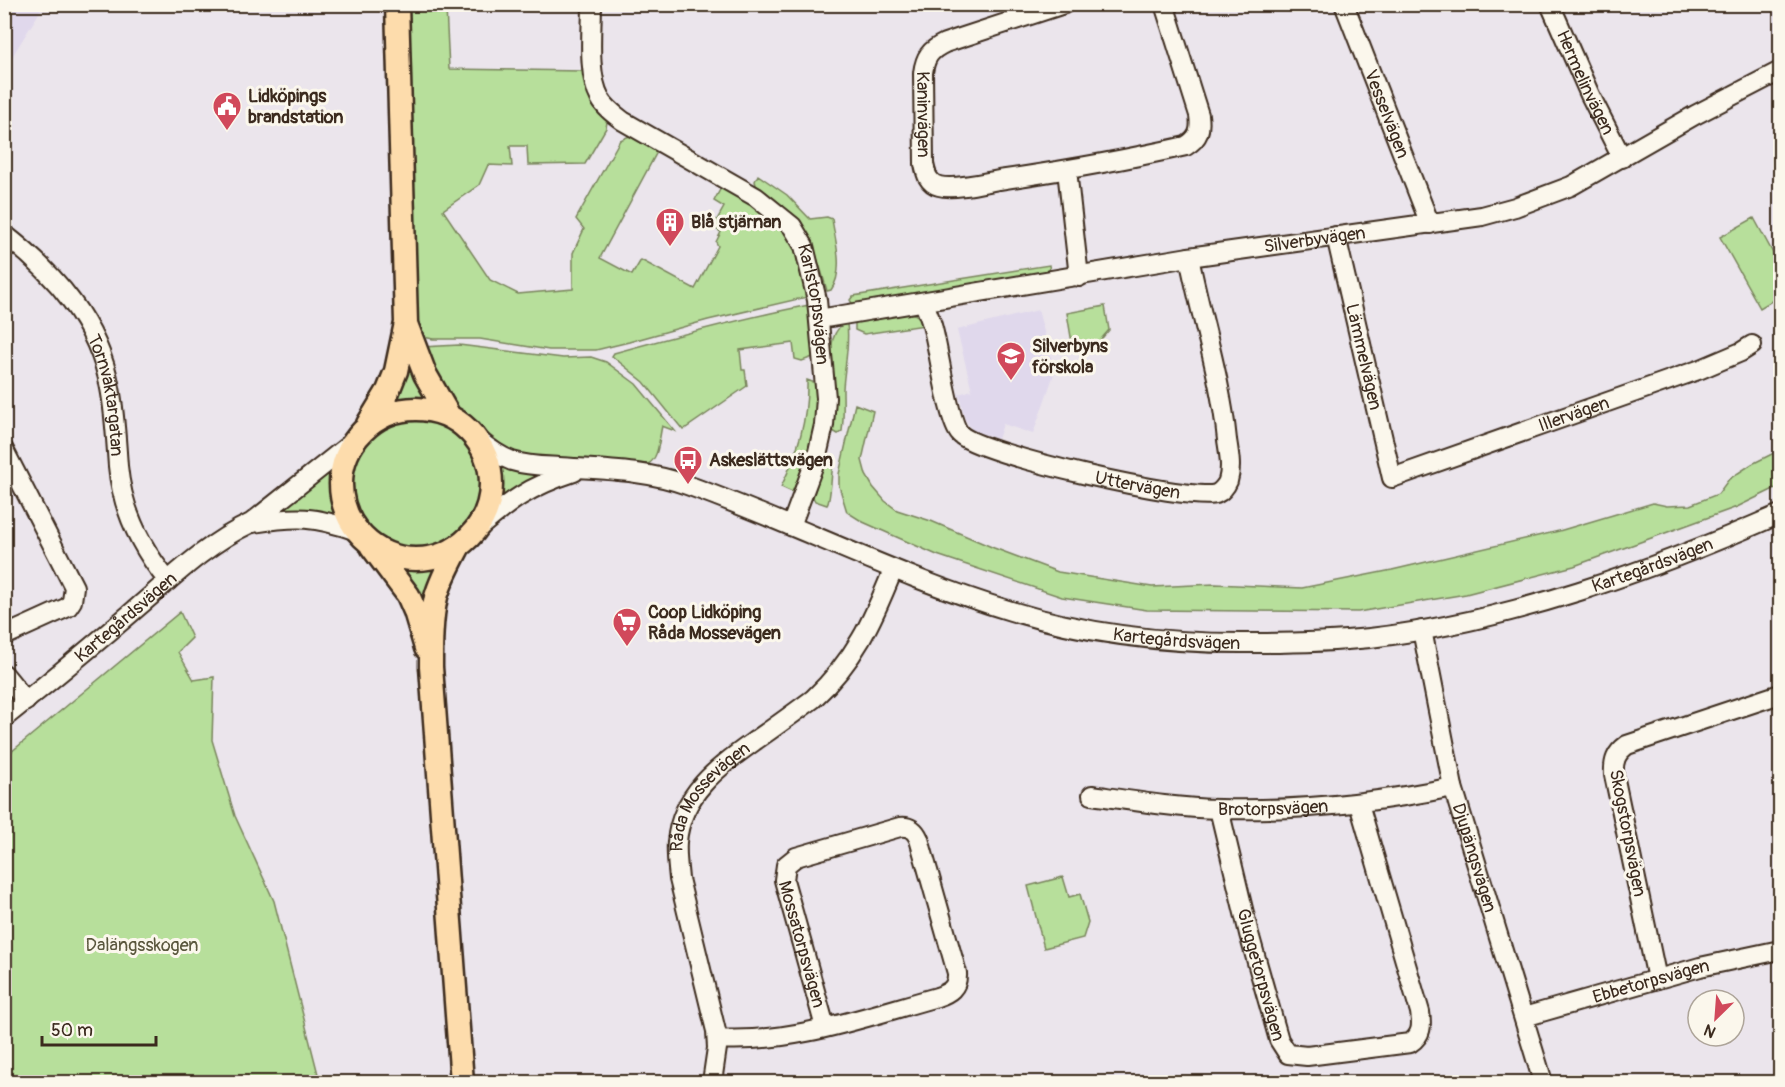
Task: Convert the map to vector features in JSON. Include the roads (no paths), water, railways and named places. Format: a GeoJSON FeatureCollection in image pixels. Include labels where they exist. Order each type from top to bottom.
{"type":"FeatureCollection","features":[{"type":"Feature","properties":{"kind":"main road"},"geometry":{"type":"LineString","coordinates":[[396,4],[405,323],[396,371],[388,391],[343,465],[341,491],[344,505],[361,535],[384,561],[408,596],[415,611],[431,667]]}},
{"type":"Feature","properties":{"kind":"main road"},"geometry":{"type":"LineString","coordinates":[[405,323],[425,374],[449,416]]}},
{"type":"Feature","properties":{"kind":"main road"},"geometry":{"type":"LineString","coordinates":[[360,434],[376,420],[399,410],[425,409],[449,416],[465,426],[477,439],[489,462],[492,487],[486,512],[446,571],[436,598],[432,633],[431,667],[462,1083]]}},
{"type":"Feature","properties":{"kind":"main road"},"geometry":{"type":"LineString","coordinates":[[361,535],[384,551],[406,558],[428,558],[439,555],[467,539]]}},
{"type":"Feature","properties":{"kind":"street","name":"Karlstorpsvägen"},"geometry":{"type":"LineString","coordinates":[[592,4],[592,59],[596,88],[607,107],[623,121],[756,197],[792,226],[804,246],[819,319],[826,398],[824,425],[817,456],[791,526]]}},
{"type":"Feature","properties":{"kind":"street","name":"Kaninvägen"},"geometry":{"type":"LineString","coordinates":[[1064,4],[945,43],[935,47],[928,54],[923,74],[924,164],[930,180],[942,187],[966,185],[1067,170],[1186,146],[1194,141],[1200,129],[1197,107],[1164,4]]}},
{"type":"Feature","properties":{"kind":"street","name":"Vesselvägen"},"geometry":{"type":"LineString","coordinates":[[1344,4],[1430,224]]}},
{"type":"Feature","properties":{"kind":"street","name":"Hermelinvägen"},"geometry":{"type":"LineString","coordinates":[[1550,4],[1590,95],[1622,158]]}},
{"type":"Feature","properties":{"kind":"street","name":"Silverbyvägen"},"geometry":{"type":"LineString","coordinates":[[819,319],[1189,257],[1482,216],[1534,201],[1571,186],[1695,115],[1780,71]]}},
{"type":"Feature","properties":{"kind":"street"},"geometry":{"type":"LineString","coordinates":[[1067,170],[1079,277]]}},
{"type":"Feature","properties":{"kind":"street","name":"Tornväktargatan"},"geometry":{"type":"LineString","coordinates":[[4,234],[51,274],[92,333],[110,387],[118,468],[126,508],[139,538],[154,564],[168,581]]}},
{"type":"Feature","properties":{"kind":"street","name":"Lämmelvägen"},"geometry":{"type":"LineString","coordinates":[[1336,236],[1392,478]]}},
{"type":"Feature","properties":{"kind":"street","name":"Uttervägen"},"geometry":{"type":"LineString","coordinates":[[924,303],[933,328],[953,419],[960,434],[973,443],[1036,463],[1105,479],[1207,495],[1215,494],[1228,480],[1229,454],[1213,360],[1189,257]]}},
{"type":"Feature","properties":{"kind":"street","name":"Illervägen"},"geometry":{"type":"LineString","coordinates":[[1392,478],[1701,369],[1752,345]]}},
{"type":"Feature","properties":{"kind":"street","name":"Kartegårdsvägen"},"geometry":{"type":"LineString","coordinates":[[251,523],[360,434]]}},
{"type":"Feature","properties":{"kind":"street","name":"Kartegårdsvägen"},"geometry":{"type":"LineString","coordinates":[[477,439],[494,452],[520,463],[537,467],[627,471],[671,480],[791,526],[893,570],[1013,612],[1084,628],[1180,642],[1301,642],[1368,638],[1489,616],[1606,583],[1672,560],[1780,514]]}},
{"type":"Feature","properties":{"kind":"street"},"geometry":{"type":"LineString","coordinates":[[4,450],[74,587],[72,601],[68,607],[4,636]]}},
{"type":"Feature","properties":{"kind":"street","name":"Kartegårdsvägen"},"geometry":{"type":"LineString","coordinates":[[467,539],[513,500],[531,488],[582,470]]}},
{"type":"Feature","properties":{"kind":"street","name":"Kartegårdsvägen"},"geometry":{"type":"LineString","coordinates":[[4,718],[200,553],[237,529],[251,523],[286,517],[334,523],[361,535]]}},
{"type":"Feature","properties":{"kind":"street","name":"Råda Mossevägen"},"geometry":{"type":"LineString","coordinates":[[712,1083],[717,1039],[679,879],[677,840],[685,812],[709,776],[789,717],[827,685],[866,634],[893,570]]}},
{"type":"Feature","properties":{"kind":"street","name":"Djupängsvägen"},"geometry":{"type":"LineString","coordinates":[[1422,630],[1453,787],[1543,1083]]}},
{"type":"Feature","properties":{"kind":"street"},"geometry":{"type":"LineString","coordinates":[[4,674],[26,701]]}},
{"type":"Feature","properties":{"kind":"street","name":"Skogstorpsvägen"},"geometry":{"type":"LineString","coordinates":[[1657,979],[1614,774],[1618,752],[1627,746],[1780,694]]}},
{"type":"Feature","properties":{"kind":"street","name":"Brotorpsvägen"},"geometry":{"type":"LineString","coordinates":[[1092,795],[1219,809],[1359,804],[1453,787]]}},
{"type":"Feature","properties":{"kind":"street","name":"Gluggetorpsvägen"},"geometry":{"type":"LineString","coordinates":[[1219,809],[1249,934],[1279,1040],[1288,1054],[1307,1056],[1410,1043],[1421,1031],[1420,1012],[1359,804]]}},
{"type":"Feature","properties":{"kind":"street","name":"Mossatorpsvägen"},"geometry":{"type":"LineString","coordinates":[[717,1039],[780,1038],[825,1028],[948,993],[958,981],[957,973],[919,839],[909,827],[900,827],[796,857],[786,865],[784,880],[790,908],[825,1028]]}},
{"type":"Feature","properties":{"kind":"street","name":"Ebbetorpsvägen"},"geometry":{"type":"LineString","coordinates":[[1524,1017],[1780,946]]}},
{"type":"Feature","properties":{"kind":"place","name":"Lidköpings brandstation"},"geometry":{"type":"Point","coordinates":[227,132]}},
{"type":"Feature","properties":{"kind":"place","name":"Blå stjärnan"},"geometry":{"type":"Point","coordinates":[670,248]}},
{"type":"Feature","properties":{"kind":"place","name":"Silverbyns förskola"},"geometry":{"type":"Point","coordinates":[1011,382]}},
{"type":"Feature","properties":{"kind":"place","name":"Askeslättsvägen"},"geometry":{"type":"Point","coordinates":[688,486]}},
{"type":"Feature","properties":{"kind":"place","name":"Coop Lidköping Råda Mossevägen"},"geometry":{"type":"Point","coordinates":[627,648]}},
{"type":"Feature","properties":{"kind":"park label","name":"Dalängsskogen"},"geometry":{"type":"Point","coordinates":[142,945]}}]}
